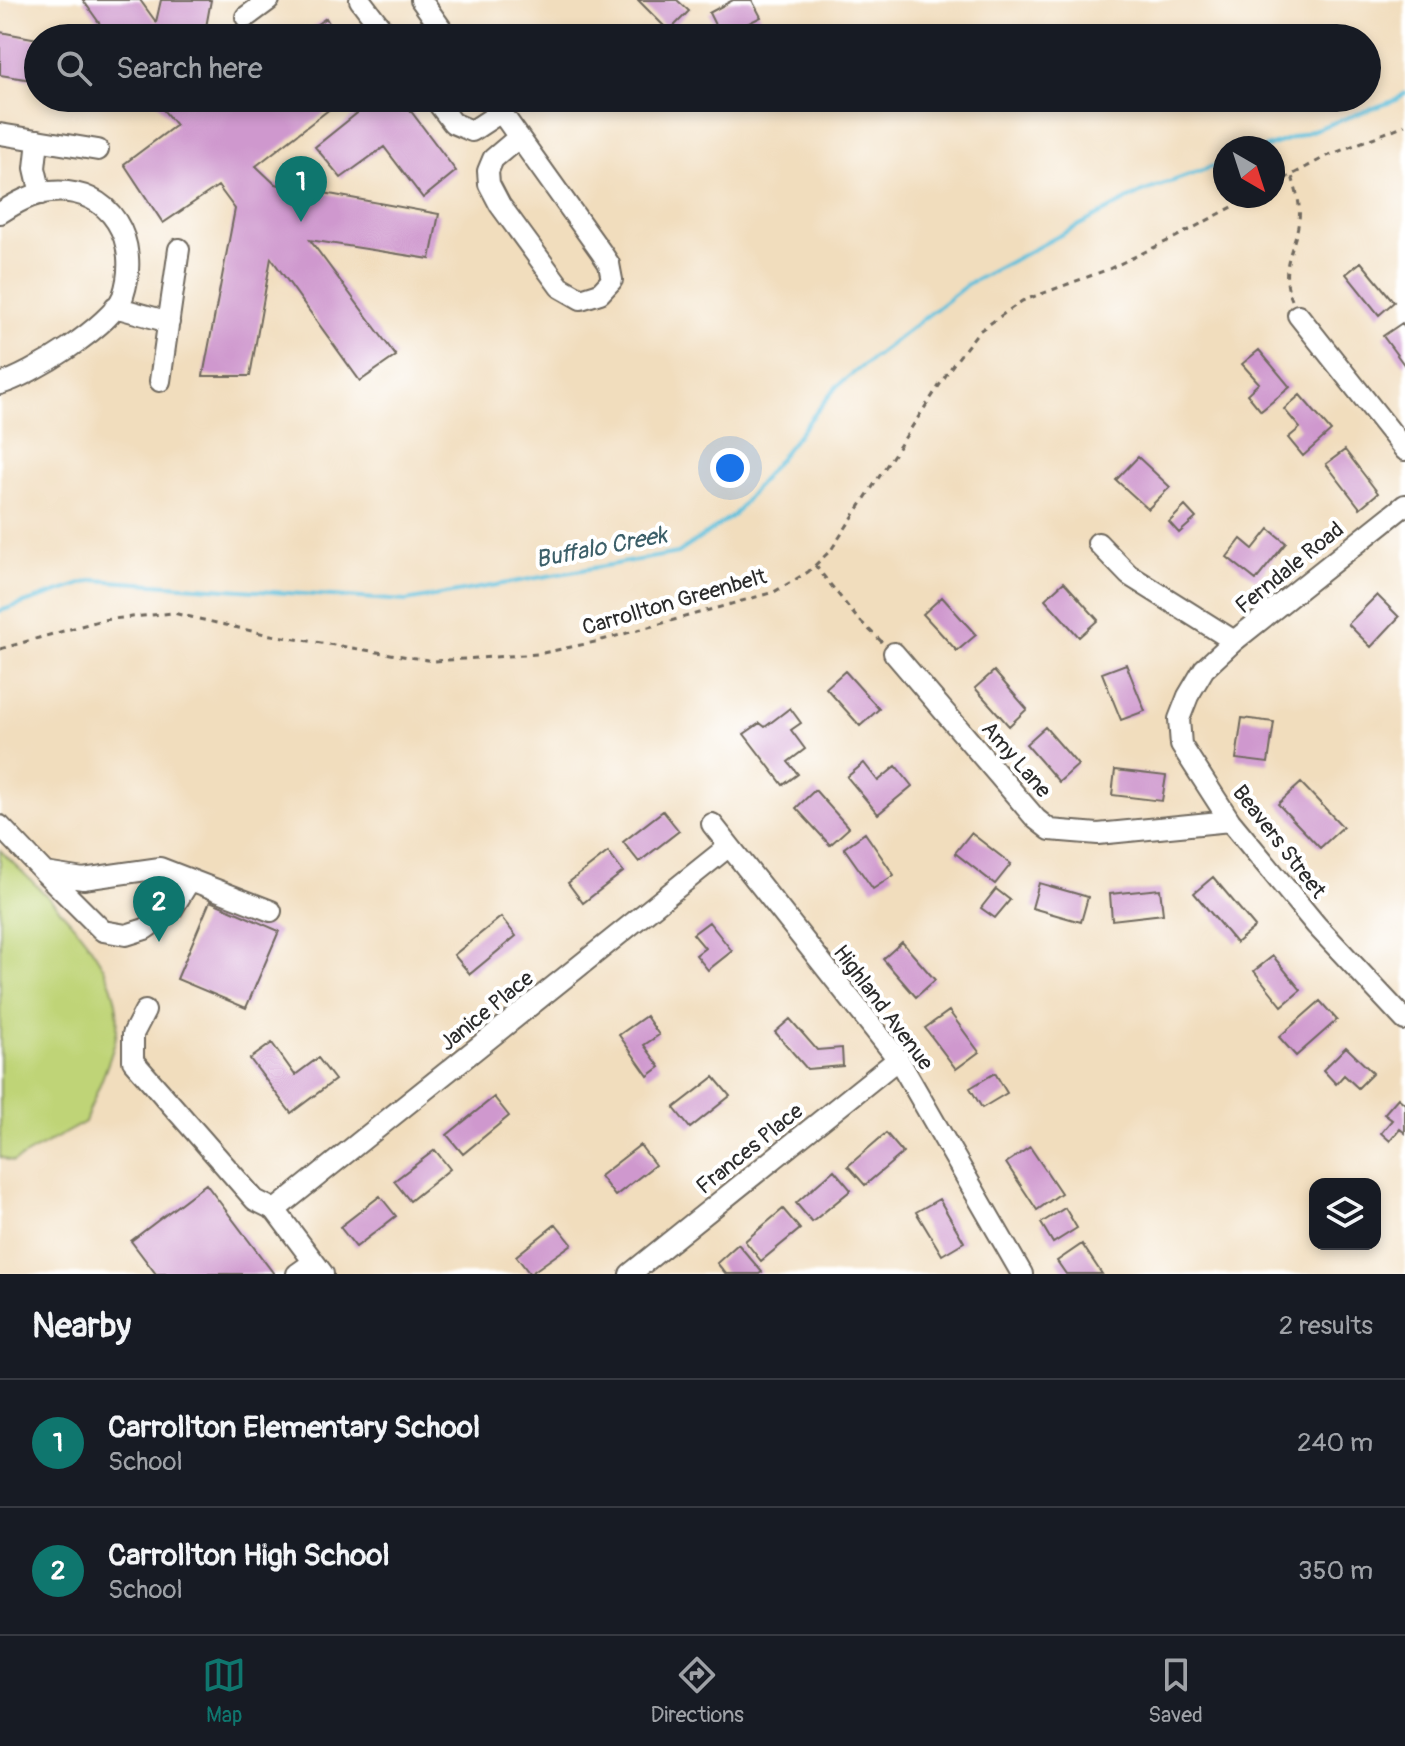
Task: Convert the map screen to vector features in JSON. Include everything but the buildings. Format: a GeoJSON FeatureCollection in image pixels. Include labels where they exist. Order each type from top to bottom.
{"type":"FeatureCollection","features":[{"type":"Feature","properties":{"kind":"street"},"geometry":{"type":"LineString","coordinates":[[246,17],[269,0]]}},
{"type":"Feature","properties":{"kind":"street"},"geometry":{"type":"LineString","coordinates":[[360,0],[378,24]]}},
{"type":"Feature","properties":{"kind":"street"},"geometry":{"type":"LineString","coordinates":[[421,0],[438,24]]}},
{"type":"Feature","properties":{"kind":"street"},"geometry":{"type":"LineString","coordinates":[[445,112],[453,123],[472,131],[490,112]]}},
{"type":"Feature","properties":{"kind":"street"},"geometry":{"type":"LineString","coordinates":[[501,112],[519,137],[601,252],[609,264],[612,280],[600,293],[581,299],[560,287],[500,205],[489,184],[488,171],[493,159],[519,137]]}},
{"type":"Feature","properties":{"kind":"street"},"geometry":{"type":"LineString","coordinates":[[0,134],[98,150]]}},
{"type":"Feature","properties":{"kind":"street"},"geometry":{"type":"LineString","coordinates":[[38,140],[35,168],[41,194]]}},
{"type":"Feature","properties":{"kind":"street"},"geometry":{"type":"LineString","coordinates":[[0,213],[29,196],[72,192],[90,197],[107,211],[121,228],[129,247],[122,298],[115,307],[92,331],[63,351],[34,370],[0,384]]}},
{"type":"Feature","properties":{"kind":"street"},"geometry":{"type":"LineString","coordinates":[[160,381],[179,249]]}},
{"type":"Feature","properties":{"kind":"street"},"geometry":{"type":"LineString","coordinates":[[115,307],[169,322]]}},
{"type":"Feature","properties":{"kind":"street"},"geometry":{"type":"LineString","coordinates":[[1298,315],[1405,450]]}},
{"type":"Feature","properties":{"kind":"street","name":"Ferndale Road"},"geometry":{"type":"LineString","coordinates":[[1204,669],[1234,641],[1405,505]]}},
{"type":"Feature","properties":{"kind":"street"},"geometry":{"type":"LineString","coordinates":[[1098,543],[1129,575],[1234,641]]}},
{"type":"Feature","properties":{"kind":"street","name":"Amy Lane"},"geometry":{"type":"LineString","coordinates":[[894,653],[1036,819],[1050,830],[1098,834],[1230,821]]}},
{"type":"Feature","properties":{"kind":"street","name":"Beavers Street"},"geometry":{"type":"LineString","coordinates":[[1204,669],[1179,719],[1181,745],[1230,821],[1316,925],[1405,1020]]}},
{"type":"Feature","properties":{"kind":"street","name":"Highland Avenue"},"geometry":{"type":"LineString","coordinates":[[712,824],[898,1059],[1022,1274]]}},
{"type":"Feature","properties":{"kind":"street"},"geometry":{"type":"LineString","coordinates":[[0,826],[103,931],[126,935],[145,929],[171,911],[190,880]]}},
{"type":"Feature","properties":{"kind":"street","name":"Janice Place"},"geometry":{"type":"LineString","coordinates":[[275,1210],[729,846]]}},
{"type":"Feature","properties":{"kind":"street"},"geometry":{"type":"LineString","coordinates":[[45,873],[83,879],[160,868],[271,911]]}},
{"type":"Feature","properties":{"kind":"street"},"geometry":{"type":"LineString","coordinates":[[145,1011],[133,1034],[133,1061],[255,1200],[275,1210],[311,1270]]}},
{"type":"Feature","properties":{"kind":"street","name":"Frances Place"},"geometry":{"type":"LineString","coordinates":[[630,1274],[898,1059]]}},
{"type":"Feature","properties":{"kind":"path"},"geometry":{"type":"LineString","coordinates":[[1285,179],[1327,156],[1405,125]]}},
{"type":"Feature","properties":{"kind":"path"},"geometry":{"type":"LineString","coordinates":[[1292,175],[1299,222],[1287,256],[1285,275],[1298,315]]}},
{"type":"Feature","properties":{"kind":"path","name":"Carrollton Greenbelt"},"geometry":{"type":"LineString","coordinates":[[0,649],[102,620],[173,613],[304,641],[434,661],[538,654],[595,642],[774,592],[808,572],[831,550],[952,366],[978,332],[1022,301],[1109,269],[1230,208]]}},
{"type":"Feature","properties":{"kind":"path"},"geometry":{"type":"LineString","coordinates":[[815,565],[857,618],[894,653]]}},
{"type":"Feature","properties":{"kind":"green space"},"geometry":{"type":"Polygon","coordinates":[[[0,850],[82,935],[112,986],[117,1013],[115,1041],[85,1122],[13,1162],[0,1157],[0,850]]]}},
{"type":"Feature","properties":{"kind":"waterway","name":"Buffalo Creek"},"geometry":{"type":"LineString","coordinates":[[1381,105],[1405,93]]}},
{"type":"Feature","properties":{"kind":"waterway","name":"Buffalo Creek"},"geometry":{"type":"LineString","coordinates":[[1285,140],[1363,112]]}},
{"type":"Feature","properties":{"kind":"waterway","name":"Buffalo Creek"},"geometry":{"type":"LineString","coordinates":[[0,611],[94,580],[406,601],[678,553],[734,515],[837,386],[968,284],[1140,193],[1213,166]]}},
{"type":"Feature","properties":{"kind":"place","name":"Carrollton Elementary School"},"geometry":{"type":"Point","coordinates":[301,222]}},
{"type":"Feature","properties":{"kind":"place","name":"Carrollton High School"},"geometry":{"type":"Point","coordinates":[159,942]}}]}
